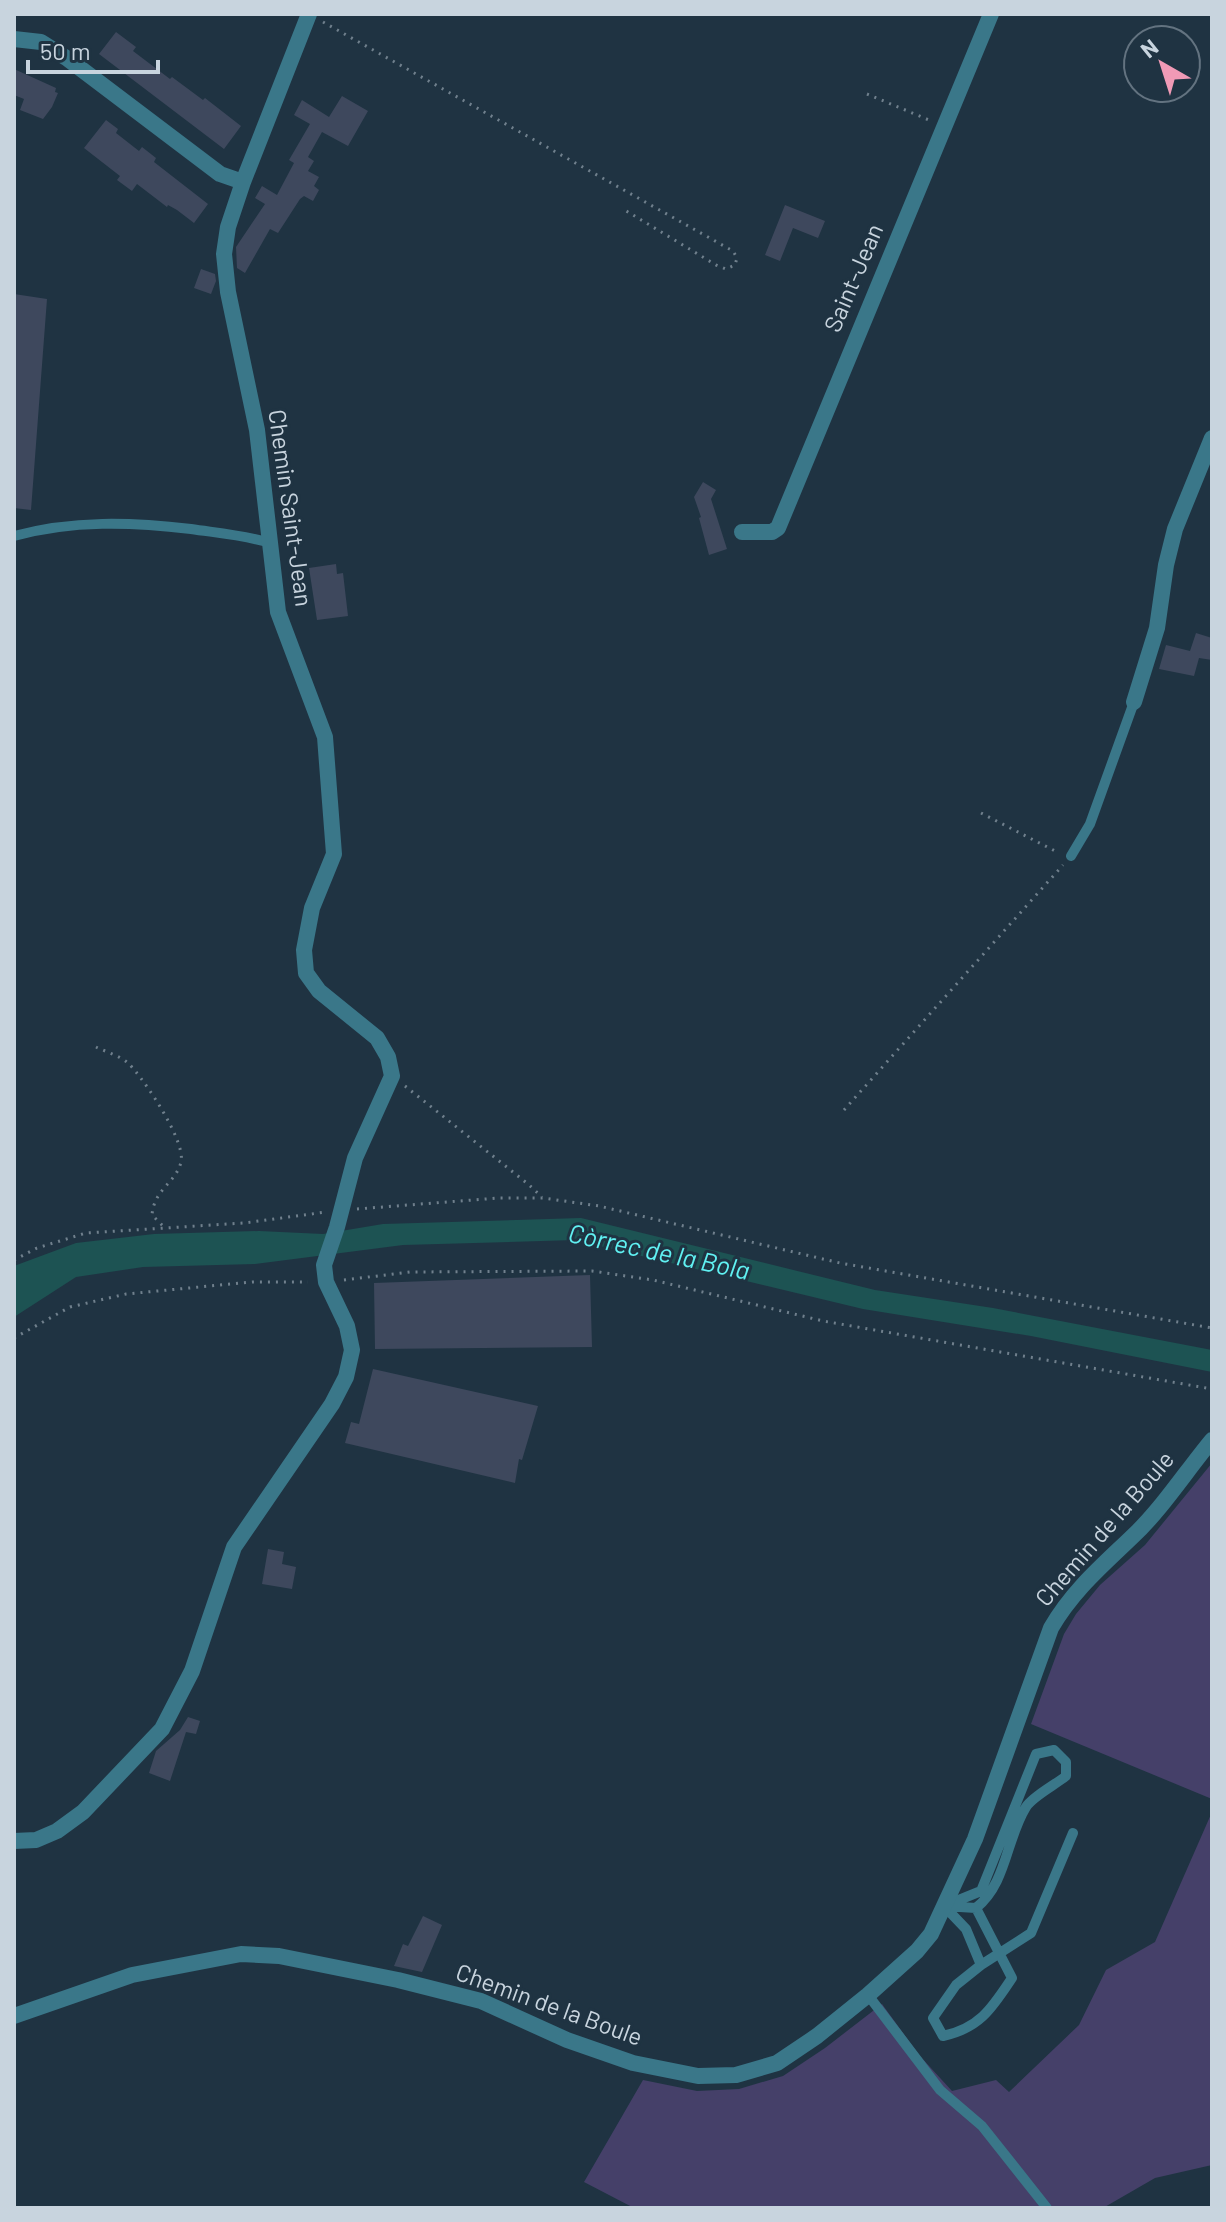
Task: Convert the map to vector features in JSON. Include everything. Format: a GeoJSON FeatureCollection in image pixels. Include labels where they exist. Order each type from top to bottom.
{"type":"FeatureCollection","features":[{"type":"Feature","properties":{"kind":"street","name":"Chemin Saint-Jean"},"geometry":{"type":"LineString","coordinates":[[309,14],[243,182],[225,238],[225,271],[257,430],[278,612],[325,737],[334,854],[312,908],[304,950],[306,973],[319,991],[377,1038],[388,1057],[392,1076]]}},
{"type":"Feature","properties":{"kind":"street","name":"Saint-Jean"},"geometry":{"type":"LineString","coordinates":[[742,532],[772,532],[778,528],[991,14]]}},
{"type":"Feature","properties":{"kind":"street"},"geometry":{"type":"LineString","coordinates":[[14,39],[41,42],[220,174],[243,182]]}},
{"type":"Feature","properties":{"kind":"street"},"geometry":{"type":"LineString","coordinates":[[1134,702],[1157,628],[1166,565],[1175,529],[1212,438]]}},
{"type":"Feature","properties":{"kind":"street"},"geometry":{"type":"LineString","coordinates":[[14,1841],[36,1840],[57,1831],[83,1812],[162,1729],[192,1671],[234,1547],[332,1404],[346,1377],[352,1350],[347,1326],[325,1273],[355,1158],[392,1076]]}},
{"type":"Feature","properties":{"kind":"street","name":"Chemin de la Boule"},"geometry":{"type":"LineString","coordinates":[[14,2016],[132,1975],[241,1954],[279,1956],[398,1980],[481,2001],[567,2040],[620,2059],[698,2076],[736,2075],[777,2063],[868,1995],[917,1951],[931,1934],[975,1839],[1051,1628],[1064,1605],[1134,1535],[1212,1440]]}},
{"type":"Feature","properties":{"kind":"lane"},"geometry":{"type":"LineString","coordinates":[[14,536],[70,525],[112,522],[247,536],[270,543]]}},
{"type":"Feature","properties":{"kind":"lane"},"geometry":{"type":"LineString","coordinates":[[1071,856],[1090,824],[1134,702]]}},
{"type":"Feature","properties":{"kind":"lane"},"geometry":{"type":"LineString","coordinates":[[1054,1750],[1066,1762],[1066,1776],[1026,1807],[988,1898],[976,1908],[944,1906],[981,1891],[1036,1754],[1054,1750]]}},
{"type":"Feature","properties":{"kind":"lane"},"geometry":{"type":"LineString","coordinates":[[976,1908],[999,1951],[1012,1978],[988,2013],[963,2032],[943,2036],[933,2018],[956,1985],[999,1951],[1031,1933],[1073,1833]]}},
{"type":"Feature","properties":{"kind":"lane"},"geometry":{"type":"LineString","coordinates":[[944,1906],[966,1929],[981,1965]]}},
{"type":"Feature","properties":{"kind":"lane"},"geometry":{"type":"LineString","coordinates":[[868,1995],[940,2090],[982,2126],[1047,2208]]}},
{"type":"Feature","properties":{"kind":"path"},"geometry":{"type":"LineString","coordinates":[[309,14],[733,251],[737,258],[735,265],[726,269],[716,265],[623,209]]}},
{"type":"Feature","properties":{"kind":"path"},"geometry":{"type":"LineString","coordinates":[[867,94],[944,126]]}},
{"type":"Feature","properties":{"kind":"path"},"geometry":{"type":"LineString","coordinates":[[844,1110],[1071,856],[1049,850],[1028,835],[981,813]]}},
{"type":"Feature","properties":{"kind":"path"},"geometry":{"type":"LineString","coordinates":[[96,1047],[127,1062],[178,1139],[183,1153],[181,1166],[153,1200],[152,1215],[165,1228]]}},
{"type":"Feature","properties":{"kind":"path"},"geometry":{"type":"LineString","coordinates":[[392,1076],[543,1198]]}},
{"type":"Feature","properties":{"kind":"path"},"geometry":{"type":"LineString","coordinates":[[14,1260],[37,1248],[86,1233],[244,1223],[341,1210],[498,1198],[543,1198],[599,1206],[840,1263],[1212,1328]]}},
{"type":"Feature","properties":{"kind":"path"},"geometry":{"type":"LineString","coordinates":[[14,1338],[70,1307],[126,1294],[325,1273],[592,1271],[653,1280],[823,1321],[1212,1389]]}},
{"type":"Feature","properties":{"kind":"shaded area"},"geometry":{"type":"Polygon","coordinates":[[[1212,1463],[1212,1799],[1031,1724],[1064,1634],[1076,1614],[1100,1585],[1145,1545],[1212,1463]]]}},
{"type":"Feature","properties":{"kind":"shaded area"},"geometry":{"type":"Polygon","coordinates":[[[1212,1812],[1212,2165],[1155,2178],[1103,2208],[634,2208],[584,2182],[643,2080],[697,2091],[739,2089],[783,2076],[882,2004],[919,2055],[952,2091],[996,2080],[1009,2092],[1079,2025],[1106,1970],[1155,1942],[1212,1812]]]}},
{"type":"Feature","properties":{"kind":"water","name":"Còrrec de la Bola"},"geometry":{"type":"Polygon","coordinates":[[[581,1218],[875,1290],[993,1308],[1212,1350],[1212,1372],[1031,1336],[863,1309],[575,1240],[403,1245],[255,1264],[143,1267],[76,1277],[14,1317],[14,1266],[76,1243],[154,1234],[259,1231],[323,1234],[383,1224],[581,1218]]]}},
{"type":"Feature","properties":{"kind":"building"},"geometry":{"type":"Polygon","coordinates":[[[116,32],[136,47],[133,51],[170,79],[172,77],[203,100],[205,98],[241,126],[224,149],[99,54],[116,32]]]}},
{"type":"Feature","properties":{"kind":"building"},"geometry":{"type":"Polygon","coordinates":[[[14,69],[56,88],[55,92],[58,93],[43,119],[20,110],[24,99],[14,95],[14,69]]]}},
{"type":"Feature","properties":{"kind":"building"},"geometry":{"type":"Polygon","coordinates":[[[342,96],[368,111],[348,146],[322,132],[308,157],[314,161],[308,171],[319,177],[314,186],[319,190],[313,201],[304,196],[278,233],[270,229],[245,273],[237,268],[236,247],[265,204],[255,198],[262,186],[277,195],[294,163],[289,160],[310,124],[294,115],[302,100],[329,117],[342,96]]]}},
{"type":"Feature","properties":{"kind":"building"},"geometry":{"type":"Polygon","coordinates":[[[106,120],[118,129],[116,133],[139,151],[142,147],[156,158],[154,162],[208,204],[194,223],[137,184],[132,191],[117,180],[120,176],[84,148],[106,120]]]}},
{"type":"Feature","properties":{"kind":"building"},"geometry":{"type":"Polygon","coordinates":[[[785,205],[825,221],[818,238],[793,228],[780,261],[765,255],[785,205]]]}},
{"type":"Feature","properties":{"kind":"building"},"geometry":{"type":"Polygon","coordinates":[[[201,269],[215,274],[211,294],[194,288],[201,269]]]}},
{"type":"Feature","properties":{"kind":"building"},"geometry":{"type":"Polygon","coordinates":[[[14,294],[47,299],[31,510],[14,508],[14,294]]]}},
{"type":"Feature","properties":{"kind":"building"},"geometry":{"type":"Polygon","coordinates":[[[703,482],[716,490],[711,499],[727,549],[709,555],[694,497],[703,482]]]}},
{"type":"Feature","properties":{"kind":"building"},"geometry":{"type":"Polygon","coordinates":[[[336,564],[337,574],[343,573],[348,616],[317,620],[309,568],[336,564]]]}},
{"type":"Feature","properties":{"kind":"building"},"geometry":{"type":"Polygon","coordinates":[[[1196,633],[1212,638],[1212,660],[1199,658],[1194,676],[1159,669],[1166,645],[1190,651],[1196,633]]]}},
{"type":"Feature","properties":{"kind":"building"},"geometry":{"type":"Polygon","coordinates":[[[590,1275],[592,1347],[375,1349],[374,1283],[590,1275]]]}},
{"type":"Feature","properties":{"kind":"building"},"geometry":{"type":"Polygon","coordinates":[[[373,1369],[538,1406],[522,1460],[519,1459],[515,1483],[345,1443],[351,1422],[359,1424],[373,1369]]]}},
{"type":"Feature","properties":{"kind":"building"},"geometry":{"type":"Polygon","coordinates":[[[268,1549],[284,1552],[282,1564],[296,1567],[292,1589],[262,1584],[268,1549]]]}},
{"type":"Feature","properties":{"kind":"building"},"geometry":{"type":"Polygon","coordinates":[[[188,1717],[200,1721],[196,1734],[186,1732],[170,1781],[149,1773],[156,1751],[180,1730],[188,1717]]]}},
{"type":"Feature","properties":{"kind":"building"},"geometry":{"type":"Polygon","coordinates":[[[423,1916],[442,1925],[422,1972],[394,1966],[403,1944],[408,1946],[423,1916]]]}}]}
